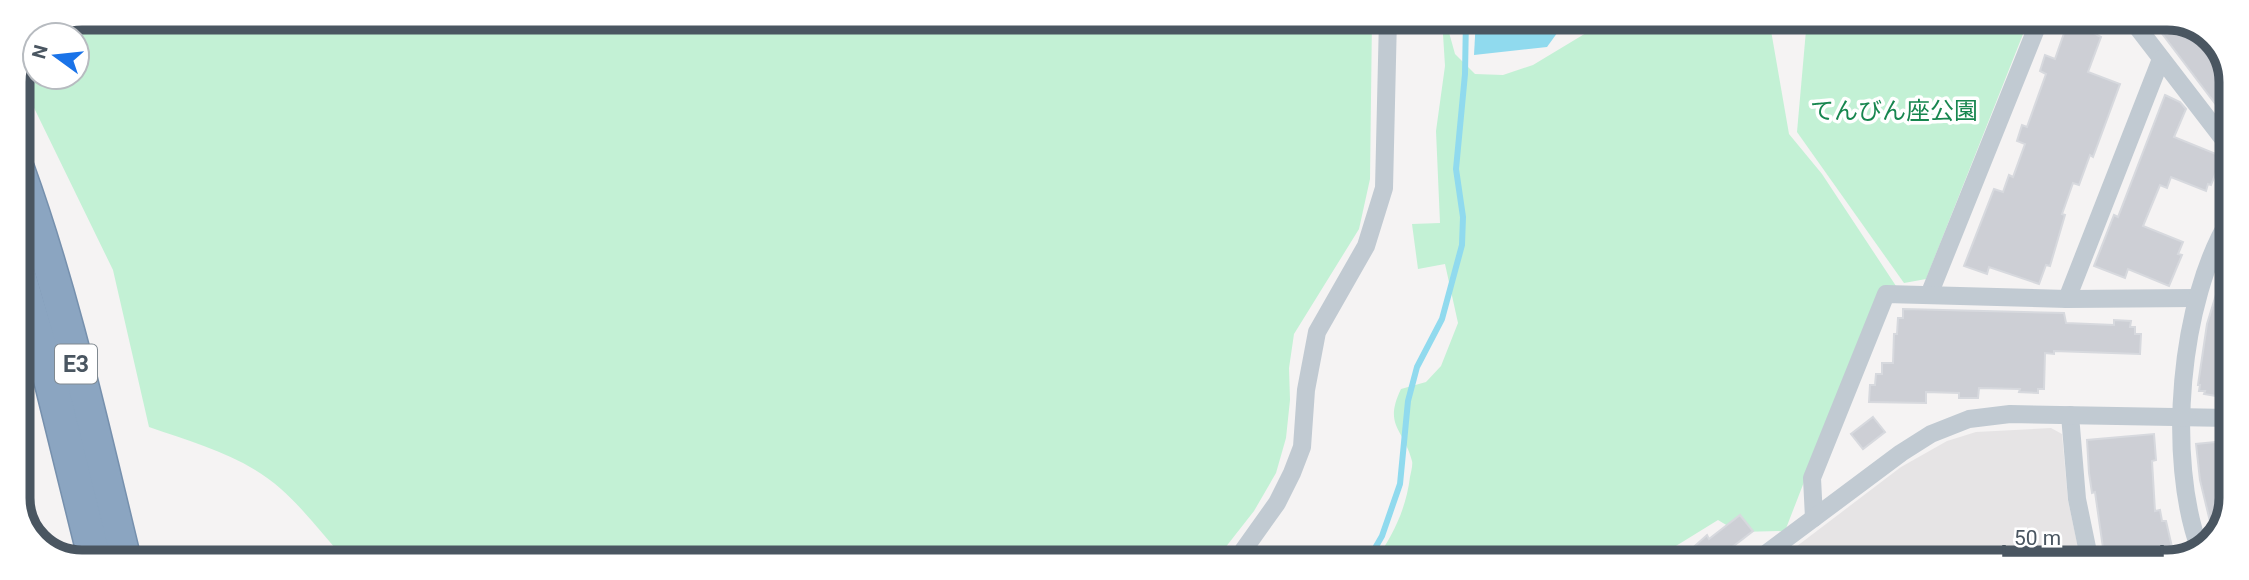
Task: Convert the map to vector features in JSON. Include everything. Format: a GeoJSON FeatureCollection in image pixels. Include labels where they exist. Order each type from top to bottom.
{"type":"FeatureCollection","features":[{"type":"Feature","properties":{"kind":"highway","name":"E3"},"geometry":{"type":"LineString","coordinates":[[30,204],[44,244],[122,550]]}},
{"type":"Feature","properties":{"kind":"highway","name":"E3"},"geometry":{"type":"LineString","coordinates":[[30,312],[51,383],[91,550]]}},
{"type":"Feature","properties":{"kind":"street"},"geometry":{"type":"LineString","coordinates":[[1244,550],[1277,503],[1293,473],[1301,447],[1306,390],[1317,332],[1366,246],[1384,188],[1388,30]]}},
{"type":"Feature","properties":{"kind":"street"},"geometry":{"type":"LineString","coordinates":[[1929,295],[2036,30]]}},
{"type":"Feature","properties":{"kind":"street"},"geometry":{"type":"LineString","coordinates":[[2139,30],[2219,134]]}},
{"type":"Feature","properties":{"kind":"street"},"geometry":{"type":"LineString","coordinates":[[2067,299],[2161,59]]}},
{"type":"Feature","properties":{"kind":"street"},"geometry":{"type":"LineString","coordinates":[[2197,540],[2186,499],[2180,418],[2197,298],[2219,238]]}},
{"type":"Feature","properties":{"kind":"street"},"geometry":{"type":"LineString","coordinates":[[1814,518],[1812,478],[1886,294],[2067,299],[2197,298]]}},
{"type":"Feature","properties":{"kind":"street"},"geometry":{"type":"LineString","coordinates":[[1771,550],[1901,453],[1931,434],[1969,419],[2010,414],[2219,418]]}},
{"type":"Feature","properties":{"kind":"street"},"geometry":{"type":"LineString","coordinates":[[2070,415],[2077,499],[2088,550]]}},
{"type":"Feature","properties":{"kind":"shaded area"},"geometry":{"type":"Polygon","coordinates":[[[2051,428],[2062,434],[2068,500],[2078,550],[1792,550],[1901,467],[1947,441],[1976,432],[2051,428]]]}},
{"type":"Feature","properties":{"kind":"green space"},"geometry":{"type":"Polygon","coordinates":[[[91,30],[1372,30],[1370,179],[1359,229],[1294,334],[1289,368],[1290,400],[1286,438],[1276,473],[1254,511],[1223,550],[337,550],[298,506],[267,478],[235,459],[149,427],[113,270],[30,100],[30,91],[91,91],[91,30]]]}},
{"type":"Feature","properties":{"kind":"green space"},"geometry":{"type":"Polygon","coordinates":[[[1443,30],[1448,30],[1455,54],[1475,74],[1503,75],[1533,65],[1591,30],[1771,30],[1789,134],[1822,174],[1898,289],[1858,343],[1785,531],[1738,532],[1718,520],[1669,550],[1382,550],[1398,522],[1412,467],[1408,450],[1394,420],[1396,401],[1401,389],[1426,382],[1441,366],[1458,323],[1445,264],[1418,269],[1412,224],[1440,223],[1436,131],[1445,66],[1443,30]]]}},
{"type":"Feature","properties":{"kind":"green space","name":"てんびん座公園"},"geometry":{"type":"Polygon","coordinates":[[[1806,30],[2025,30],[1926,279],[1904,283],[1797,132],[1806,30]]]}},
{"type":"Feature","properties":{"kind":"water"},"geometry":{"type":"Polygon","coordinates":[[[1475,30],[1559,30],[1547,47],[1474,55],[1475,30]]]}},
{"type":"Feature","properties":{"kind":"building"},"geometry":{"type":"Polygon","coordinates":[[[2065,30],[2090,30],[2101,37],[2088,72],[2120,84],[2093,157],[2090,155],[2079,185],[2073,183],[2062,214],[2065,215],[2050,266],[2046,265],[2039,284],[1989,267],[1987,274],[1964,266],[1994,189],[2003,192],[2009,175],[2013,177],[2025,144],[2017,141],[2022,125],[2027,127],[2046,74],[2040,71],[2045,55],[2055,59],[2065,30]]]}},
{"type":"Feature","properties":{"kind":"building"},"geometry":{"type":"Polygon","coordinates":[[[2159,30],[2187,34],[2206,47],[2217,68],[2219,109],[2159,30]]]}},
{"type":"Feature","properties":{"kind":"building"},"geometry":{"type":"Polygon","coordinates":[[[2165,95],[2180,102],[2186,109],[2174,137],[2216,154],[2219,160],[2211,185],[2208,184],[2206,191],[2171,177],[2167,188],[2160,185],[2143,226],[2183,242],[2178,254],[2182,255],[2169,286],[2128,269],[2125,278],[2094,266],[2114,215],[2118,217],[2165,95]]]}},
{"type":"Feature","properties":{"kind":"building"},"geometry":{"type":"Polygon","coordinates":[[[2219,285],[2219,396],[2204,394],[2205,391],[2199,391],[2198,385],[2207,324],[2219,285]]]}},
{"type":"Feature","properties":{"kind":"building"},"geometry":{"type":"Polygon","coordinates":[[[1903,309],[2064,313],[2066,323],[2114,325],[2114,320],[2131,321],[2130,327],[2135,327],[2135,334],[2141,334],[2140,354],[2045,353],[2044,389],[2038,389],[2038,393],[2019,392],[2020,389],[1979,388],[1978,398],[1959,398],[1959,393],[1926,392],[1926,403],[1869,402],[1870,385],[1875,385],[1876,374],[1882,374],[1882,363],[1893,363],[1894,334],[1897,334],[1898,318],[1903,318],[1903,309]]]}},
{"type":"Feature","properties":{"kind":"building"},"geometry":{"type":"Polygon","coordinates":[[[1873,417],[1885,432],[1863,449],[1851,434],[1873,417]]]}},
{"type":"Feature","properties":{"kind":"building"},"geometry":{"type":"Polygon","coordinates":[[[2154,434],[2156,460],[2152,461],[2155,511],[2160,510],[2162,521],[2166,521],[2173,549],[2103,550],[2095,492],[2092,493],[2089,473],[2087,440],[2154,434]]]}},
{"type":"Feature","properties":{"kind":"building"},"geometry":{"type":"Polygon","coordinates":[[[2219,442],[2219,498],[2211,526],[2200,480],[2196,444],[2219,442]]]}},
{"type":"Feature","properties":{"kind":"building"},"geometry":{"type":"Polygon","coordinates":[[[1740,515],[1753,531],[1728,550],[1690,550],[1707,535],[1709,539],[1740,515]]]}},
{"type":"Feature","properties":{"kind":"waterway"},"geometry":{"type":"LineString","coordinates":[[1374,550],[1382,536],[1400,484],[1408,401],[1417,367],[1442,319],[1462,245],[1463,217],[1456,169],[1465,74],[1466,30]]}}]}
